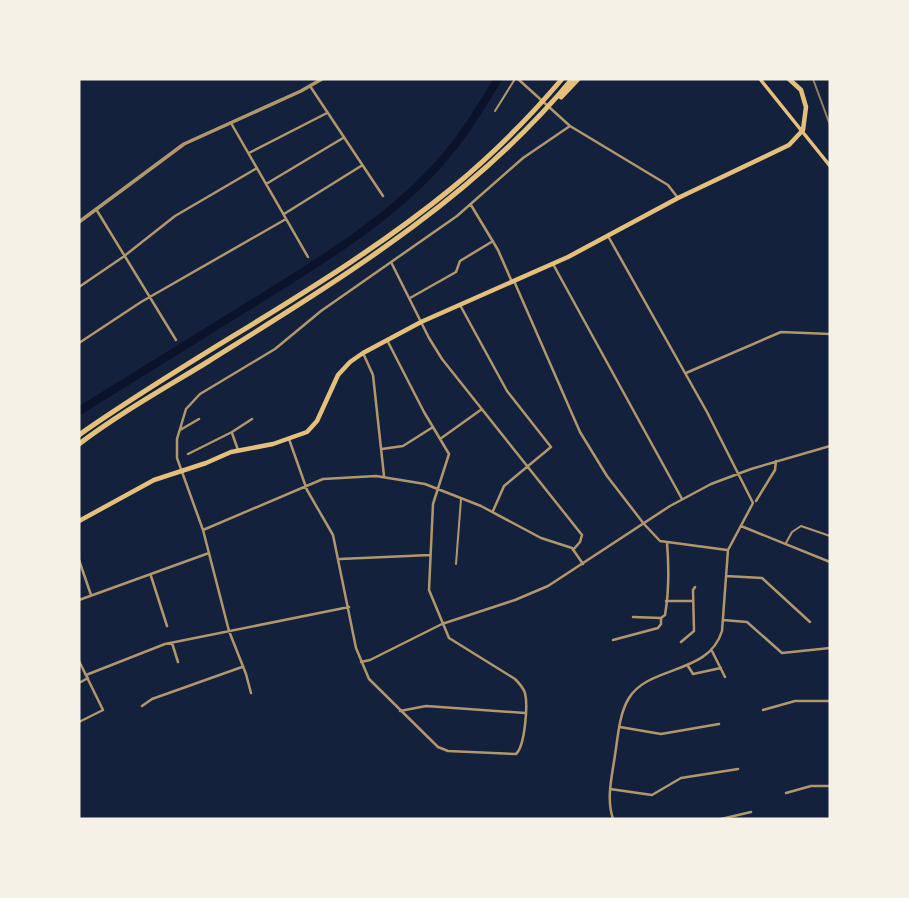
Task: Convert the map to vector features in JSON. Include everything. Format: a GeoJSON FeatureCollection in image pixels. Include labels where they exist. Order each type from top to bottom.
{"type":"FeatureCollection","features":[{"type":"Feature","properties":{"kind":"highway"},"geometry":{"type":"LineString","coordinates":[[79,435],[401,228],[470,173],[523,122],[562,79]]}},
{"type":"Feature","properties":{"kind":"highway"},"geometry":{"type":"LineString","coordinates":[[555,101],[572,79]]}},
{"type":"Feature","properties":{"kind":"highway"},"geometry":{"type":"LineString","coordinates":[[79,444],[335,281],[416,226],[474,180],[578,79]]}},
{"type":"Feature","properties":{"kind":"main road"},"geometry":{"type":"LineString","coordinates":[[760,79],[830,166]]}},
{"type":"Feature","properties":{"kind":"main road"},"geometry":{"type":"LineString","coordinates":[[79,521],[144,485],[238,450],[289,439],[307,432],[314,425],[338,375],[363,353],[421,322],[553,264],[678,198],[783,149],[803,130],[806,107],[804,96],[789,79]]}},
{"type":"Feature","properties":{"kind":"street"},"geometry":{"type":"LineString","coordinates":[[79,222],[184,144],[322,79]]}},
{"type":"Feature","properties":{"kind":"street"},"geometry":{"type":"LineString","coordinates":[[516,79],[570,126],[668,185],[678,198]]}},
{"type":"Feature","properties":{"kind":"street"},"geometry":{"type":"LineString","coordinates":[[310,86],[383,196]]}},
{"type":"Feature","properties":{"kind":"street"},"geometry":{"type":"LineString","coordinates":[[249,153],[327,113]]}},
{"type":"Feature","properties":{"kind":"street"},"geometry":{"type":"LineString","coordinates":[[231,123],[308,257]]}},
{"type":"Feature","properties":{"kind":"street"},"geometry":{"type":"LineString","coordinates":[[251,693],[229,631],[203,530],[176,451],[179,429],[186,409],[195,397],[275,349],[321,311],[471,205],[523,158],[570,126]]}},
{"type":"Feature","properties":{"kind":"street"},"geometry":{"type":"LineString","coordinates":[[266,184],[343,138]]}},
{"type":"Feature","properties":{"kind":"street"},"geometry":{"type":"LineString","coordinates":[[284,214],[361,166]]}},
{"type":"Feature","properties":{"kind":"street"},"geometry":{"type":"LineString","coordinates":[[79,287],[175,216],[257,168]]}},
{"type":"Feature","properties":{"kind":"street"},"geometry":{"type":"LineString","coordinates":[[471,205],[513,282],[580,432],[607,476],[657,539],[667,543],[728,550]]}},
{"type":"Feature","properties":{"kind":"street"},"geometry":{"type":"LineString","coordinates":[[96,209],[123,257],[177,340]]}},
{"type":"Feature","properties":{"kind":"street"},"geometry":{"type":"LineString","coordinates":[[79,342],[286,219]]}},
{"type":"Feature","properties":{"kind":"street"},"geometry":{"type":"LineString","coordinates":[[608,236],[686,373],[753,503],[728,550],[719,641],[712,651],[643,684],[625,706],[610,789],[609,804],[613,819]]}},
{"type":"Feature","properties":{"kind":"street"},"geometry":{"type":"LineString","coordinates":[[410,298],[456,272],[460,261],[493,241]]}},
{"type":"Feature","properties":{"kind":"street"},"geometry":{"type":"LineString","coordinates":[[391,262],[442,359],[582,535],[573,550]]}},
{"type":"Feature","properties":{"kind":"street"},"geometry":{"type":"LineString","coordinates":[[553,264],[682,499]]}},
{"type":"Feature","properties":{"kind":"street"},"geometry":{"type":"LineString","coordinates":[[460,305],[507,391],[550,445],[548,450],[503,486],[493,511]]}},
{"type":"Feature","properties":{"kind":"street"},"geometry":{"type":"LineString","coordinates":[[686,373],[781,332],[830,334]]}},
{"type":"Feature","properties":{"kind":"street"},"geometry":{"type":"LineString","coordinates":[[289,439],[306,486],[331,530],[340,559],[352,631],[361,662],[373,686],[434,744],[448,751],[516,754],[523,743],[526,696],[520,684],[452,641],[442,624],[429,590],[433,504],[449,458],[448,450],[387,340]]}},
{"type":"Feature","properties":{"kind":"street"},"geometry":{"type":"LineString","coordinates":[[363,353],[373,375],[384,477]]}},
{"type":"Feature","properties":{"kind":"street"},"geometry":{"type":"LineString","coordinates":[[440,439],[482,408]]}},
{"type":"Feature","properties":{"kind":"street"},"geometry":{"type":"LineString","coordinates":[[179,429],[199,419]]}},
{"type":"Feature","properties":{"kind":"street"},"geometry":{"type":"LineString","coordinates":[[188,454],[252,419]]}},
{"type":"Feature","properties":{"kind":"street"},"geometry":{"type":"LineString","coordinates":[[382,449],[403,446],[433,427]]}},
{"type":"Feature","properties":{"kind":"street"},"geometry":{"type":"LineString","coordinates":[[232,432],[238,450]]}},
{"type":"Feature","properties":{"kind":"street"},"geometry":{"type":"LineString","coordinates":[[361,662],[442,624],[531,594],[583,564],[682,499],[739,473],[830,446]]}},
{"type":"Feature","properties":{"kind":"street"},"geometry":{"type":"LineString","coordinates":[[756,501],[775,470],[776,461]]}},
{"type":"Feature","properties":{"kind":"street"},"geometry":{"type":"LineString","coordinates":[[203,530],[306,486],[330,478],[367,475],[438,488],[493,511],[535,535],[573,550],[583,564]]}},
{"type":"Feature","properties":{"kind":"street"},"geometry":{"type":"LineString","coordinates":[[741,526],[830,562]]}},
{"type":"Feature","properties":{"kind":"street"},"geometry":{"type":"LineString","coordinates":[[612,640],[658,628],[661,624],[661,618],[665,615],[669,571],[667,543]]}},
{"type":"Feature","properties":{"kind":"street"},"geometry":{"type":"LineString","coordinates":[[79,600],[209,554]]}},
{"type":"Feature","properties":{"kind":"street"},"geometry":{"type":"LineString","coordinates":[[340,559],[430,555]]}},
{"type":"Feature","properties":{"kind":"street"},"geometry":{"type":"LineString","coordinates":[[79,560],[91,596]]}},
{"type":"Feature","properties":{"kind":"street"},"geometry":{"type":"LineString","coordinates":[[151,574],[167,626]]}},
{"type":"Feature","properties":{"kind":"street"},"geometry":{"type":"LineString","coordinates":[[726,576],[762,578],[810,622]]}},
{"type":"Feature","properties":{"kind":"street"},"geometry":{"type":"LineString","coordinates":[[681,642],[694,631],[695,587]]}},
{"type":"Feature","properties":{"kind":"street"},"geometry":{"type":"LineString","coordinates":[[666,601],[694,601]]}},
{"type":"Feature","properties":{"kind":"street"},"geometry":{"type":"LineString","coordinates":[[79,682],[120,660],[172,643],[349,607]]}},
{"type":"Feature","properties":{"kind":"street"},"geometry":{"type":"LineString","coordinates":[[633,617],[661,618]]}},
{"type":"Feature","properties":{"kind":"street"},"geometry":{"type":"LineString","coordinates":[[723,620],[747,622],[782,653],[830,648]]}},
{"type":"Feature","properties":{"kind":"street"},"geometry":{"type":"LineString","coordinates":[[172,643],[178,662]]}},
{"type":"Feature","properties":{"kind":"street"},"geometry":{"type":"LineString","coordinates":[[712,651],[725,677]]}},
{"type":"Feature","properties":{"kind":"street"},"geometry":{"type":"LineString","coordinates":[[79,661],[80,668],[87,676],[103,710],[79,722]]}},
{"type":"Feature","properties":{"kind":"street"},"geometry":{"type":"LineString","coordinates":[[687,664],[693,674],[721,668]]}},
{"type":"Feature","properties":{"kind":"street"},"geometry":{"type":"LineString","coordinates":[[142,706],[152,699],[243,666]]}},
{"type":"Feature","properties":{"kind":"street"},"geometry":{"type":"LineString","coordinates":[[762,709],[795,701],[830,701]]}},
{"type":"Feature","properties":{"kind":"street"},"geometry":{"type":"LineString","coordinates":[[400,711],[426,706],[525,713]]}},
{"type":"Feature","properties":{"kind":"street"},"geometry":{"type":"LineString","coordinates":[[620,727],[661,734],[719,724]]}},
{"type":"Feature","properties":{"kind":"street"},"geometry":{"type":"LineString","coordinates":[[610,789],[652,795],[681,778],[738,769]]}},
{"type":"Feature","properties":{"kind":"street"},"geometry":{"type":"LineString","coordinates":[[786,793],[811,786],[830,786]]}},
{"type":"Feature","properties":{"kind":"street"},"geometry":{"type":"LineString","coordinates":[[721,819],[751,812]]}},
{"type":"Feature","properties":{"kind":"lane"},"geometry":{"type":"LineString","coordinates":[[495,111],[516,79]]}},
{"type":"Feature","properties":{"kind":"lane"},"geometry":{"type":"LineString","coordinates":[[456,564],[462,498]]}},
{"type":"Feature","properties":{"kind":"lane"},"geometry":{"type":"LineString","coordinates":[[786,544],[792,532],[801,526],[830,536]]}},
{"type":"Feature","properties":{"kind":"waterway"},"geometry":{"type":"LineString","coordinates":[[79,411],[303,272],[374,223],[417,186],[446,156],[498,79]]}},
{"type":"Feature","properties":{"kind":"railway"},"geometry":{"type":"LineString","coordinates":[[813,79],[830,125]]}}]}
